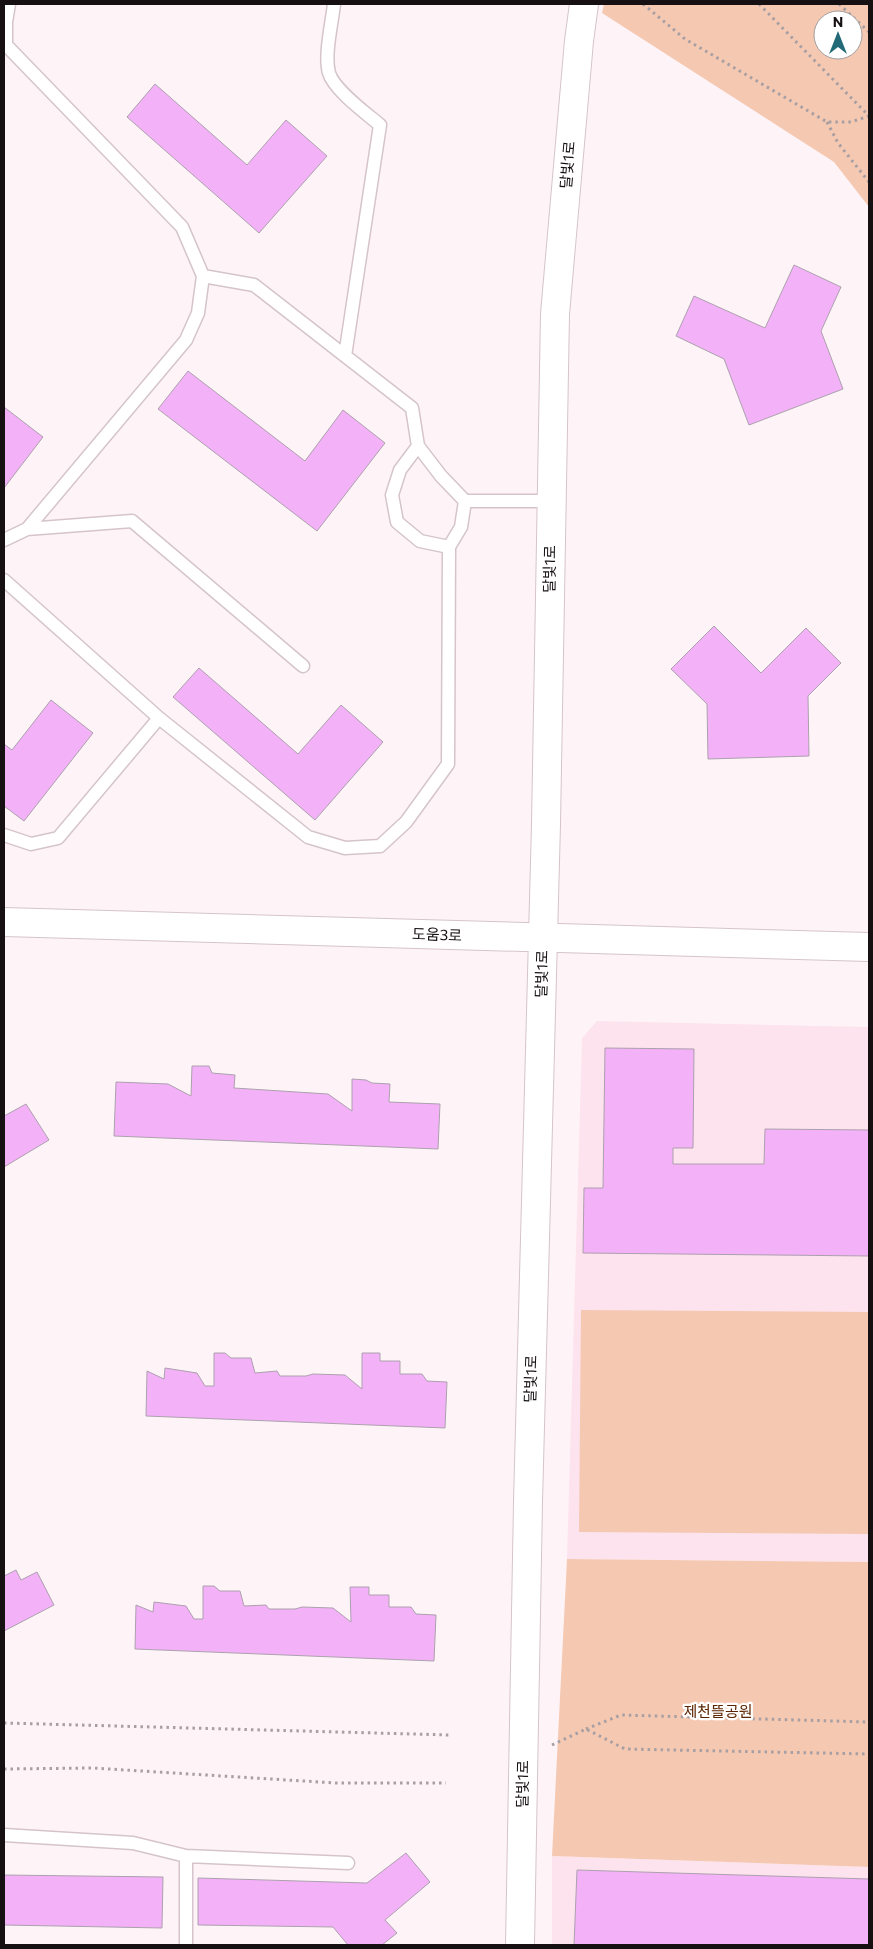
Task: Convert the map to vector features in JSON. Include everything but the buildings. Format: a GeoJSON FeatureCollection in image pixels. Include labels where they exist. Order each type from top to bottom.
{"type":"FeatureCollection","features":[{"type":"Feature","properties":{"kind":"street","name":"달빛1로"},"geometry":{"type":"LineString","coordinates":[[520,1945],[529,1445],[543,938],[555,314],[579,41],[584,4]]}},
{"type":"Feature","properties":{"kind":"street","name":"도움3로"},"geometry":{"type":"LineString","coordinates":[[4,922],[869,948]]}},
{"type":"Feature","properties":{"kind":"lane"},"geometry":{"type":"LineString","coordinates":[[9,4],[6,22],[6,45],[182,226],[203,276],[198,313],[186,340],[27,529]]}},
{"type":"Feature","properties":{"kind":"lane"},"geometry":{"type":"LineString","coordinates":[[334,4],[328,54],[329,74],[348,99],[380,125],[345,356]]}},
{"type":"Feature","properties":{"kind":"lane"},"geometry":{"type":"LineString","coordinates":[[203,276],[254,284],[412,408],[418,446],[441,476],[465,501],[552,501]]}},
{"type":"Feature","properties":{"kind":"lane"},"geometry":{"type":"LineString","coordinates":[[418,446],[400,470],[392,495],[397,522],[420,540],[449,547]]}},
{"type":"Feature","properties":{"kind":"lane"},"geometry":{"type":"LineString","coordinates":[[4,580],[159,718],[308,837],[345,848],[380,846],[406,822],[448,764],[449,547],[460,527],[465,501]]}},
{"type":"Feature","properties":{"kind":"lane"},"geometry":{"type":"LineString","coordinates":[[4,540],[27,529],[132,521],[303,666]]}},
{"type":"Feature","properties":{"kind":"lane"},"geometry":{"type":"LineString","coordinates":[[4,835],[31,844],[58,838],[159,718]]}},
{"type":"Feature","properties":{"kind":"lane"},"geometry":{"type":"LineString","coordinates":[[4,1835],[134,1843],[186,1856],[348,1863]]}},
{"type":"Feature","properties":{"kind":"lane"},"geometry":{"type":"LineString","coordinates":[[186,1856],[186,1945]]}},
{"type":"Feature","properties":{"kind":"path"},"geometry":{"type":"LineString","coordinates":[[644,4],[685,39],[827,122],[851,122],[869,116],[759,4]]}},
{"type":"Feature","properties":{"kind":"path"},"geometry":{"type":"LineString","coordinates":[[839,4],[869,32]]}},
{"type":"Feature","properties":{"kind":"path"},"geometry":{"type":"LineString","coordinates":[[827,122],[838,143],[869,182]]}},
{"type":"Feature","properties":{"kind":"path"},"geometry":{"type":"LineString","coordinates":[[548,1746],[621,1715],[869,1722]]}},
{"type":"Feature","properties":{"kind":"path"},"geometry":{"type":"LineString","coordinates":[[4,1723],[450,1735]]}},
{"type":"Feature","properties":{"kind":"path"},"geometry":{"type":"LineString","coordinates":[[586,1729],[625,1749],[869,1754]]}},
{"type":"Feature","properties":{"kind":"path"},"geometry":{"type":"LineString","coordinates":[[4,1769],[93,1768],[336,1783],[446,1783]]}},
{"type":"Feature","properties":{"kind":"shaded area"},"geometry":{"type":"Polygon","coordinates":[[[597,1021],[869,1027],[869,1562],[567,1559],[582,1038],[597,1021]]]}},
{"type":"Feature","properties":{"kind":"shaded area"},"geometry":{"type":"Polygon","coordinates":[[[552,1856],[869,1867],[869,1945],[552,1945],[552,1856]]]}},
{"type":"Feature","properties":{"kind":"green space"},"geometry":{"type":"Polygon","coordinates":[[[604,4],[869,4],[869,207],[834,162],[602,13],[604,4]]]}},
{"type":"Feature","properties":{"kind":"green space"},"geometry":{"type":"Polygon","coordinates":[[[581,1310],[869,1312],[869,1534],[579,1532],[581,1310]]]}},
{"type":"Feature","properties":{"kind":"green space","name":"제천뜰공원"},"geometry":{"type":"Polygon","coordinates":[[[567,1559],[869,1562],[869,1867],[552,1856],[567,1559]]]}}]}
